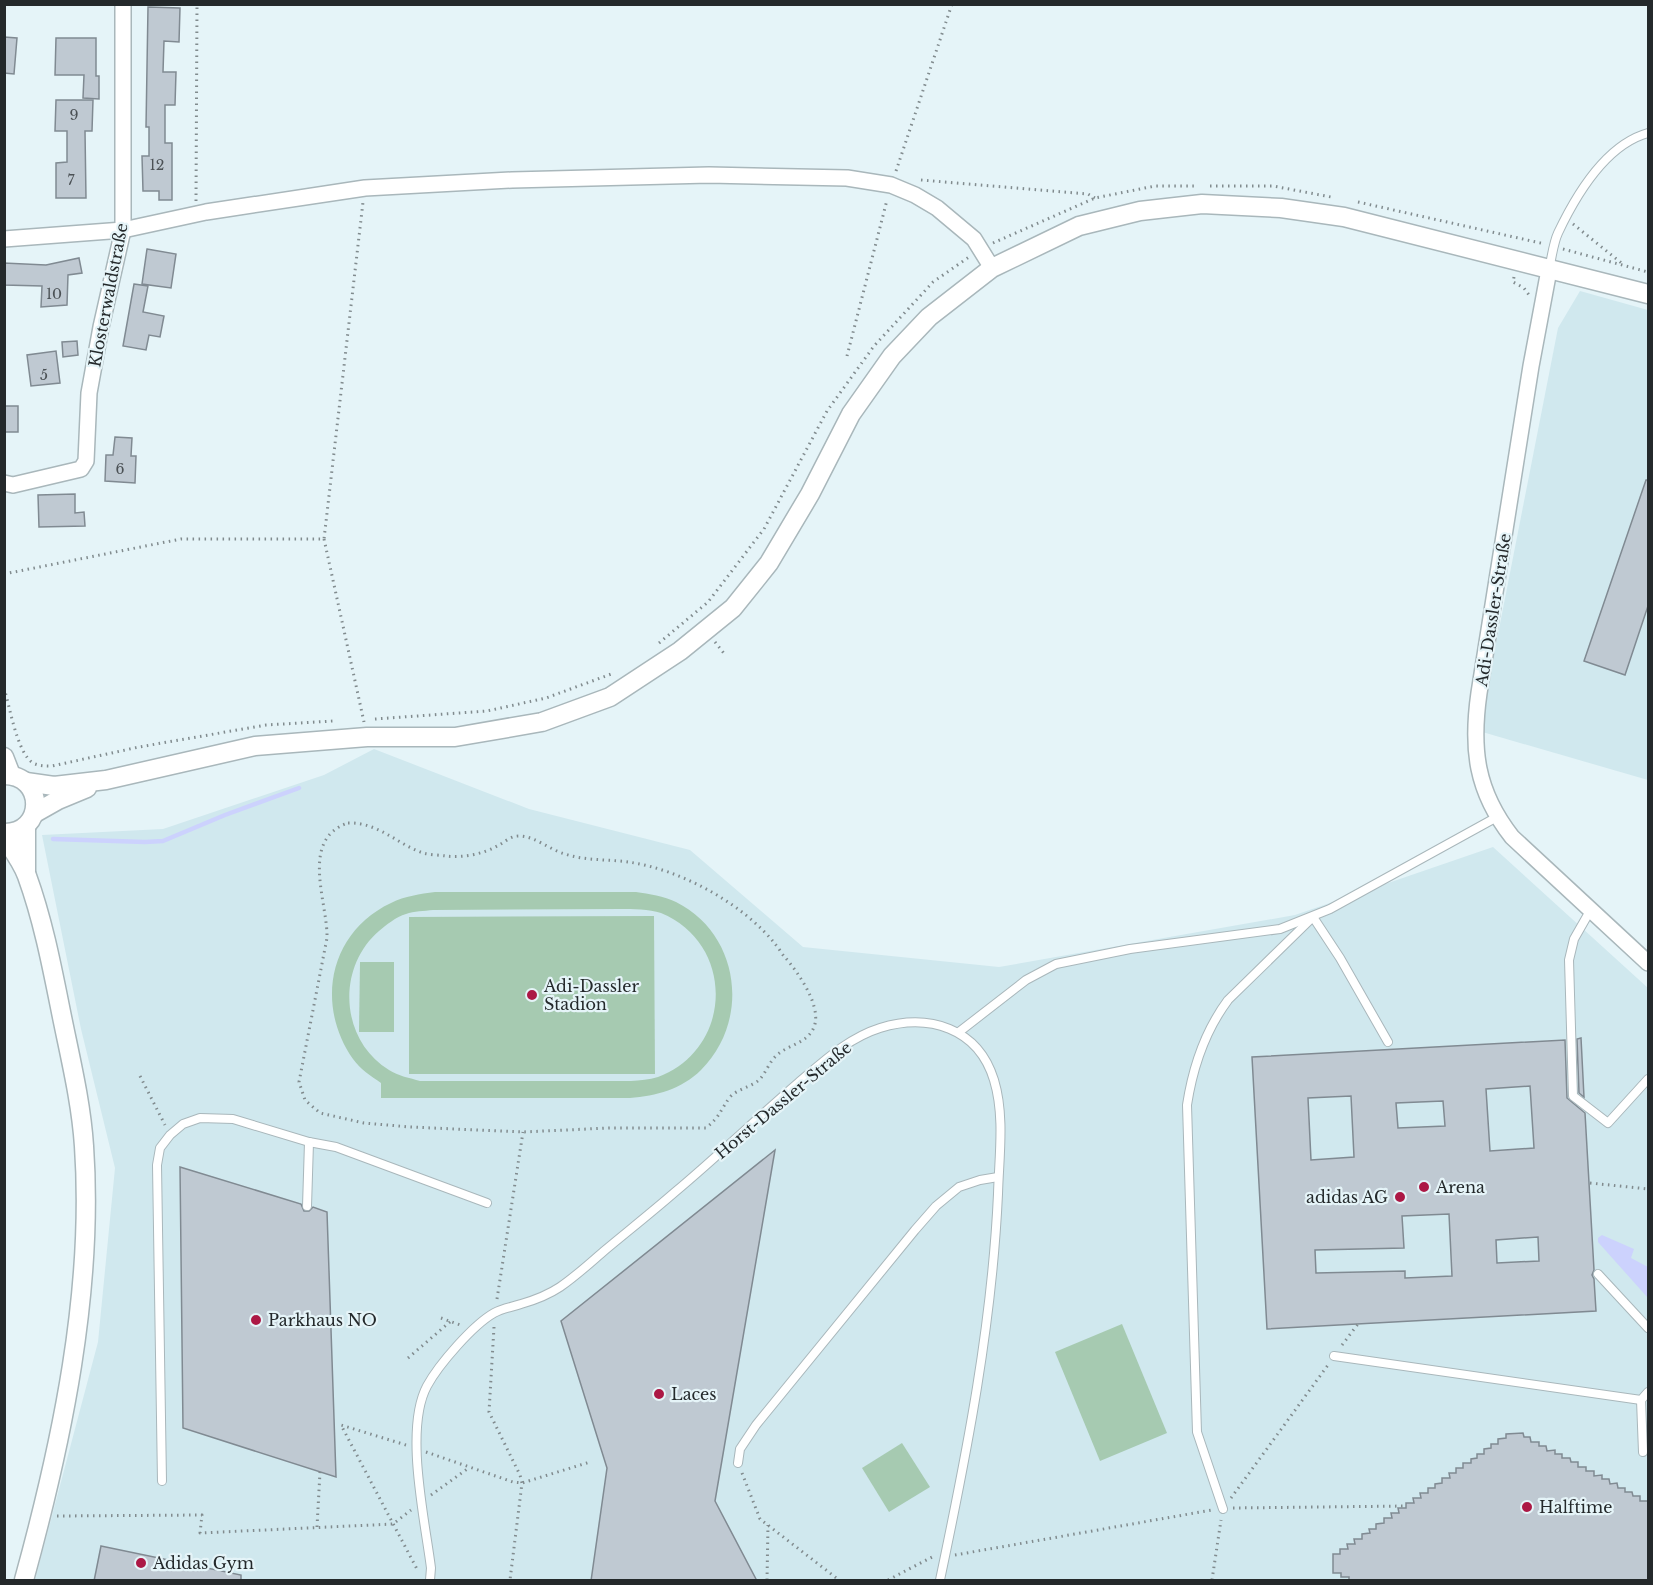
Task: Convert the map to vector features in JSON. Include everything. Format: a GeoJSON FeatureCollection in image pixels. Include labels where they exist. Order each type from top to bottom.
{"type":"FeatureCollection","features":[{"type":"Feature","properties":{"kind":"street","name":"Klosterwaldstraße"},"geometry":{"type":"LineString","coordinates":[[4,483],[13,485],[81,470],[86,461],[89,393],[123,230],[123,4]]}},
{"type":"Feature","properties":{"kind":"street"},"geometry":{"type":"LineString","coordinates":[[4,238],[123,230],[201,213],[365,188],[512,180],[709,175],[847,178],[891,184],[937,208],[974,239],[993,268]]}},
{"type":"Feature","properties":{"kind":"street"},"geometry":{"type":"LineString","coordinates":[[14,778],[54,786],[106,780],[255,746],[367,737],[455,737],[542,722],[610,697],[680,651],[733,608],[770,563],[810,494],[851,414],[892,356],[929,317],[993,268],[1079,226],[1140,211],[1202,204],[1281,208],[1344,217],[1648,294]]}},
{"type":"Feature","properties":{"kind":"street","name":"Adi-Dassler-Straße"},"geometry":{"type":"LineString","coordinates":[[1549,270],[1529,378],[1476,719],[1475,742],[1485,792],[1497,817],[1525,850],[1648,963]]}},
{"type":"Feature","properties":{"kind":"street"},"geometry":{"type":"LineString","coordinates":[[4,757],[14,778],[35,796],[30,820],[26,874]]}},
{"type":"Feature","properties":{"kind":"street"},"geometry":{"type":"LineString","coordinates":[[24,1581],[46,1501],[68,1387],[86,1243],[86,1203],[84,1146],[78,1098],[47,947],[26,874],[4,835],[19,831],[58,800],[106,780]]}},
{"type":"Feature","properties":{"kind":"lane"},"geometry":{"type":"LineString","coordinates":[[1549,270],[1557,234],[1588,180],[1613,151],[1648,133]]}},
{"type":"Feature","properties":{"kind":"lane"},"geometry":{"type":"LineString","coordinates":[[959,1032],[1026,980],[1056,964],[1130,948],[1280,929],[1313,917],[1497,817]]}},
{"type":"Feature","properties":{"kind":"lane"},"geometry":{"type":"LineString","coordinates":[[1590,911],[1574,939],[1569,960],[1573,1096],[1608,1124],[1648,1079]]}},
{"type":"Feature","properties":{"kind":"lane"},"geometry":{"type":"LineString","coordinates":[[1313,917],[1340,958],[1388,1042]]}},
{"type":"Feature","properties":{"kind":"lane"},"geometry":{"type":"LineString","coordinates":[[1223,1509],[1197,1432],[1187,1105],[1196,1059],[1219,1012],[1241,986],[1313,917]]}},
{"type":"Feature","properties":{"kind":"lane","name":"Horst-Dassler-Straße"},"geometry":{"type":"LineString","coordinates":[[430,1581],[431,1568],[417,1449],[418,1411],[425,1390],[440,1367],[474,1329],[495,1312],[542,1297],[564,1284],[681,1188],[756,1119],[850,1042],[882,1027],[919,1021],[959,1032],[972,1041],[981,1052],[994,1081],[1000,1126],[991,1294],[984,1350],[965,1465],[940,1581]]}},
{"type":"Feature","properties":{"kind":"lane"},"geometry":{"type":"LineString","coordinates":[[162,1481],[157,1165],[160,1148],[170,1135],[183,1124],[200,1118],[233,1119],[309,1142],[336,1147],[487,1203]]}},
{"type":"Feature","properties":{"kind":"lane"},"geometry":{"type":"LineString","coordinates":[[307,1206],[309,1142]]}},
{"type":"Feature","properties":{"kind":"lane"},"geometry":{"type":"LineString","coordinates":[[738,1463],[740,1449],[756,1425],[915,1230],[948,1194],[959,1187],[999,1177]]}},
{"type":"Feature","properties":{"kind":"lane"},"geometry":{"type":"LineString","coordinates":[[1598,1275],[1648,1328]]}},
{"type":"Feature","properties":{"kind":"lane"},"geometry":{"type":"LineString","coordinates":[[1334,1356],[1641,1400]]}},
{"type":"Feature","properties":{"kind":"lane"},"geometry":{"type":"LineString","coordinates":[[1643,1452],[1641,1400],[1648,1392]]}},
{"type":"Feature","properties":{"kind":"path"},"geometry":{"type":"LineString","coordinates":[[197,4],[201,213]]}},
{"type":"Feature","properties":{"kind":"path"},"geometry":{"type":"LineString","coordinates":[[891,184],[952,4]]}},
{"type":"Feature","properties":{"kind":"path"},"geometry":{"type":"LineString","coordinates":[[916,180],[1088,194],[1095,198]]}},
{"type":"Feature","properties":{"kind":"path"},"geometry":{"type":"LineString","coordinates":[[657,645],[708,602],[764,529],[826,411],[874,346],[933,282],[981,249],[1095,198],[1155,186],[1273,186],[1341,199]]}},
{"type":"Feature","properties":{"kind":"path"},"geometry":{"type":"LineString","coordinates":[[365,188],[324,539],[367,737]]}},
{"type":"Feature","properties":{"kind":"path"},"geometry":{"type":"LineString","coordinates":[[1352,201],[1554,246],[1648,272]]}},
{"type":"Feature","properties":{"kind":"path"},"geometry":{"type":"LineString","coordinates":[[847,356],[884,210]]}},
{"type":"Feature","properties":{"kind":"path"},"geometry":{"type":"LineString","coordinates":[[1566,219],[1626,266]]}},
{"type":"Feature","properties":{"kind":"path"},"geometry":{"type":"LineString","coordinates":[[1513,282],[1524,288],[1530,297]]}},
{"type":"Feature","properties":{"kind":"path"},"geometry":{"type":"LineString","coordinates":[[4,574],[181,539],[324,539]]}},
{"type":"Feature","properties":{"kind":"path"},"geometry":{"type":"LineString","coordinates":[[375,719],[487,711],[546,698],[620,671]]}},
{"type":"Feature","properties":{"kind":"path"},"geometry":{"type":"LineString","coordinates":[[4,688],[22,750],[32,762],[42,766],[52,766],[139,747],[266,725],[342,721]]}},
{"type":"Feature","properties":{"kind":"path"},"geometry":{"type":"LineString","coordinates":[[348,823],[367,824],[424,854],[470,855],[498,846],[518,836],[565,854],[595,860],[628,862],[661,869],[679,875],[742,912],[776,944],[782,955],[795,968],[815,1012],[815,1024],[811,1033],[778,1053],[761,1079],[732,1095],[717,1119],[706,1128],[609,1128],[523,1132],[364,1123],[320,1113],[304,1100],[299,1082],[328,926],[320,889],[321,852],[324,842],[339,826],[348,823]]}},
{"type":"Feature","properties":{"kind":"path"},"geometry":{"type":"LineString","coordinates":[[141,1076],[170,1135]]}},
{"type":"Feature","properties":{"kind":"path"},"geometry":{"type":"LineString","coordinates":[[510,1581],[522,1483],[489,1412],[495,1312],[523,1132]]}},
{"type":"Feature","properties":{"kind":"path"},"geometry":{"type":"LineString","coordinates":[[1590,1183],[1648,1189]]}},
{"type":"Feature","properties":{"kind":"path"},"geometry":{"type":"LineString","coordinates":[[441,1318],[474,1329]]}},
{"type":"Feature","properties":{"kind":"path"},"geometry":{"type":"LineString","coordinates":[[408,1358],[451,1321]]}},
{"type":"Feature","properties":{"kind":"path"},"geometry":{"type":"LineString","coordinates":[[1212,1581],[1223,1509],[1358,1324]]}},
{"type":"Feature","properties":{"kind":"path"},"geometry":{"type":"LineString","coordinates":[[418,1571],[341,1425],[513,1482],[522,1483],[590,1462]]}},
{"type":"Feature","properties":{"kind":"path"},"geometry":{"type":"LineString","coordinates":[[738,1463],[760,1519],[840,1581]]}},
{"type":"Feature","properties":{"kind":"path"},"geometry":{"type":"LineString","coordinates":[[52,1516],[202,1515],[200,1533],[393,1524],[470,1467]]}},
{"type":"Feature","properties":{"kind":"path"},"geometry":{"type":"LineString","coordinates":[[317,1527],[320,1472]]}},
{"type":"Feature","properties":{"kind":"path"},"geometry":{"type":"LineString","coordinates":[[888,1581],[946,1553],[1223,1509],[1406,1506]]}},
{"type":"Feature","properties":{"kind":"path"},"geometry":{"type":"LineString","coordinates":[[767,1581],[768,1525]]}},
{"type":"Feature","properties":{"kind":"shaded area"},"geometry":{"type":"Polygon","coordinates":[[[1580,291],[1648,310],[1648,780],[1479,731],[1558,328],[1580,291]]]}},
{"type":"Feature","properties":{"kind":"shaded area"},"geometry":{"type":"Polygon","coordinates":[[[374,749],[529,809],[690,850],[803,947],[999,967],[1295,915],[1493,847],[1648,988],[1648,1580],[35,1580],[98,1342],[115,1168],[81,1029],[42,835],[163,829],[324,775],[374,749]]]}},
{"type":"Feature","properties":{"kind":"green space"},"geometry":{"type":"Polygon","coordinates":[[[435,892],[636,892],[676,902],[698,916],[714,935],[725,956],[731,979],[732,1003],[727,1027],[717,1050],[701,1070],[686,1082],[659,1093],[640,1097],[381,1098],[381,1083],[356,1063],[341,1038],[334,1016],[332,994],[335,972],[342,951],[354,932],[370,916],[396,901],[435,892]],[[625,909],[433,910],[412,912],[399,917],[379,931],[365,946],[350,983],[353,1023],[361,1041],[373,1057],[389,1070],[420,1081],[631,1081],[658,1077],[683,1063],[701,1044],[712,1021],[716,996],[713,971],[703,948],[685,928],[661,913],[625,909]]]}},
{"type":"Feature","properties":{"kind":"green space","name":"Adi-Dassler Stadion"},"geometry":{"type":"Polygon","coordinates":[[[654,916],[655,1074],[409,1074],[409,917],[654,916]]]}},
{"type":"Feature","properties":{"kind":"green space"},"geometry":{"type":"Polygon","coordinates":[[[360,962],[394,962],[394,1032],[359,1032],[360,962]]]}},
{"type":"Feature","properties":{"kind":"green space"},"geometry":{"type":"Polygon","coordinates":[[[1122,1324],[1167,1433],[1100,1461],[1055,1352],[1122,1324]]]}},
{"type":"Feature","properties":{"kind":"green space"},"geometry":{"type":"Polygon","coordinates":[[[902,1443],[930,1487],[889,1512],[862,1468],[902,1443]]]}},
{"type":"Feature","properties":{"kind":"water"},"geometry":{"type":"Polygon","coordinates":[[[1602,1235],[1634,1249],[1631,1258],[1648,1267],[1648,1298],[1598,1242],[1598,1238],[1602,1235]]]}},
{"type":"Feature","properties":{"kind":"building"},"geometry":{"type":"Polygon","coordinates":[[[148,7],[180,8],[179,42],[164,41],[163,72],[176,72],[175,105],[165,105],[165,143],[172,143],[172,200],[159,200],[159,191],[143,191],[142,156],[149,156],[149,127],[146,127],[148,7]]]}},
{"type":"Feature","properties":{"kind":"building"},"geometry":{"type":"Polygon","coordinates":[[[4,37],[17,38],[14,74],[4,73],[4,37]]]}},
{"type":"Feature","properties":{"kind":"building"},"geometry":{"type":"Polygon","coordinates":[[[56,38],[96,38],[96,76],[99,76],[99,99],[83,98],[84,75],[55,75],[56,38]]]}},
{"type":"Feature","properties":{"kind":"building"},"geometry":{"type":"Polygon","coordinates":[[[56,100],[93,100],[92,131],[85,131],[86,198],[56,198],[56,163],[67,162],[67,131],[55,131],[56,100]]]}},
{"type":"Feature","properties":{"kind":"building"},"geometry":{"type":"Polygon","coordinates":[[[147,249],[176,254],[171,288],[142,284],[147,249]]]}},
{"type":"Feature","properties":{"kind":"building"},"geometry":{"type":"Polygon","coordinates":[[[79,258],[82,273],[68,275],[67,305],[41,307],[42,286],[4,285],[4,263],[46,265],[79,258]]]}},
{"type":"Feature","properties":{"kind":"building"},"geometry":{"type":"Polygon","coordinates":[[[134,284],[148,286],[143,312],[164,316],[160,337],[149,335],[146,350],[123,346],[134,284]]]}},
{"type":"Feature","properties":{"kind":"building"},"geometry":{"type":"Polygon","coordinates":[[[77,341],[78,355],[63,357],[62,342],[77,341]]]}},
{"type":"Feature","properties":{"kind":"building"},"geometry":{"type":"Polygon","coordinates":[[[56,351],[60,383],[31,386],[27,355],[56,351]]]}},
{"type":"Feature","properties":{"kind":"building"},"geometry":{"type":"Polygon","coordinates":[[[4,406],[18,406],[18,432],[4,432],[4,406]]]}},
{"type":"Feature","properties":{"kind":"building"},"geometry":{"type":"Polygon","coordinates":[[[115,437],[132,438],[131,456],[136,456],[135,483],[105,481],[106,455],[113,455],[115,437]]]}},
{"type":"Feature","properties":{"kind":"building"},"geometry":{"type":"Polygon","coordinates":[[[1646,480],[1648,480],[1648,606],[1625,675],[1584,661],[1646,480]]]}},
{"type":"Feature","properties":{"kind":"building"},"geometry":{"type":"Polygon","coordinates":[[[75,494],[75,513],[84,512],[85,526],[39,527],[38,495],[75,494]]]}},
{"type":"Feature","properties":{"kind":"building"},"geometry":{"type":"Polygon","coordinates":[[[1581,1038],[1584,1097],[1579,1093],[1577,1039],[1581,1038]]]}},
{"type":"Feature","properties":{"kind":"building","name":"Arena"},"geometry":{"type":"Polygon","coordinates":[[[1565,1040],[1567,1098],[1585,1113],[1594,1270],[1592,1275],[1596,1311],[1267,1329],[1252,1057],[1565,1040]],[[1530,1086],[1486,1089],[1490,1151],[1534,1148],[1530,1086]],[[1351,1096],[1308,1098],[1311,1160],[1354,1157],[1351,1096]],[[1443,1101],[1396,1103],[1398,1128],[1445,1126],[1443,1101]],[[1449,1214],[1402,1216],[1404,1248],[1315,1250],[1316,1273],[1405,1271],[1405,1278],[1452,1276],[1449,1214]],[[1538,1237],[1496,1240],[1497,1263],[1539,1261],[1538,1237]]]}},
{"type":"Feature","properties":{"kind":"building","name":"Laces"},"geometry":{"type":"Polygon","coordinates":[[[775,1150],[715,1501],[757,1581],[591,1581],[607,1468],[561,1321],[775,1150]]]}},
{"type":"Feature","properties":{"kind":"building","name":"Parkhaus NO"},"geometry":{"type":"Polygon","coordinates":[[[180,1167],[301,1204],[304,1211],[309,1211],[313,1207],[327,1212],[336,1477],[183,1428],[180,1167]]]}},
{"type":"Feature","properties":{"kind":"building","name":"Halftime"},"geometry":{"type":"Polygon","coordinates":[[[1523,1433],[1524,1437],[1530,1437],[1531,1442],[1539,1442],[1539,1446],[1546,1446],[1547,1451],[1555,1450],[1555,1454],[1562,1454],[1562,1458],[1570,1458],[1571,1462],[1578,1462],[1578,1467],[1586,1467],[1586,1471],[1594,1471],[1594,1476],[1602,1475],[1602,1479],[1609,1479],[1610,1484],[1617,1483],[1618,1488],[1625,1488],[1625,1492],[1632,1492],[1633,1496],[1640,1496],[1640,1501],[1648,1501],[1648,1581],[1349,1581],[1349,1577],[1341,1577],[1341,1573],[1333,1573],[1333,1554],[1340,1554],[1340,1549],[1348,1549],[1347,1544],[1355,1544],[1354,1539],[1362,1539],[1362,1534],[1370,1533],[1369,1529],[1376,1529],[1376,1524],[1384,1523],[1384,1518],[1392,1518],[1391,1513],[1399,1513],[1398,1508],[1406,1508],[1406,1503],[1414,1503],[1413,1498],[1421,1498],[1420,1493],[1428,1493],[1428,1488],[1435,1488],[1435,1484],[1442,1483],[1442,1478],[1450,1478],[1449,1473],[1456,1473],[1456,1468],[1463,1468],[1463,1463],[1471,1463],[1471,1459],[1477,1458],[1477,1454],[1484,1454],[1484,1449],[1491,1448],[1491,1444],[1498,1444],[1498,1439],[1506,1438],[1506,1434],[1523,1433]]]}},
{"type":"Feature","properties":{"kind":"building","name":"Adidas Gym"},"geometry":{"type":"Polygon","coordinates":[[[101,1546],[241,1575],[241,1581],[94,1581],[101,1546]]]}},
{"type":"Feature","properties":{"kind":"waterway"},"geometry":{"type":"LineString","coordinates":[[53,839],[163,841],[299,788]]}},
{"type":"Feature","properties":{"kind":"place","name":"Adi-Dassler Stadion"},"geometry":{"type":"Point","coordinates":[532,995]}},
{"type":"Feature","properties":{"kind":"place","name":"Arena"},"geometry":{"type":"Point","coordinates":[1424,1187]}},
{"type":"Feature","properties":{"kind":"place","name":"adidas AG"},"geometry":{"type":"Point","coordinates":[1400,1197]}},
{"type":"Feature","properties":{"kind":"place","name":"Parkhaus NO"},"geometry":{"type":"Point","coordinates":[256,1320]}},
{"type":"Feature","properties":{"kind":"place","name":"Laces"},"geometry":{"type":"Point","coordinates":[659,1394]}},
{"type":"Feature","properties":{"kind":"place","name":"Halftime"},"geometry":{"type":"Point","coordinates":[1527,1507]}},
{"type":"Feature","properties":{"kind":"place","name":"Adidas Gym"},"geometry":{"type":"Point","coordinates":[141,1563]}}]}
